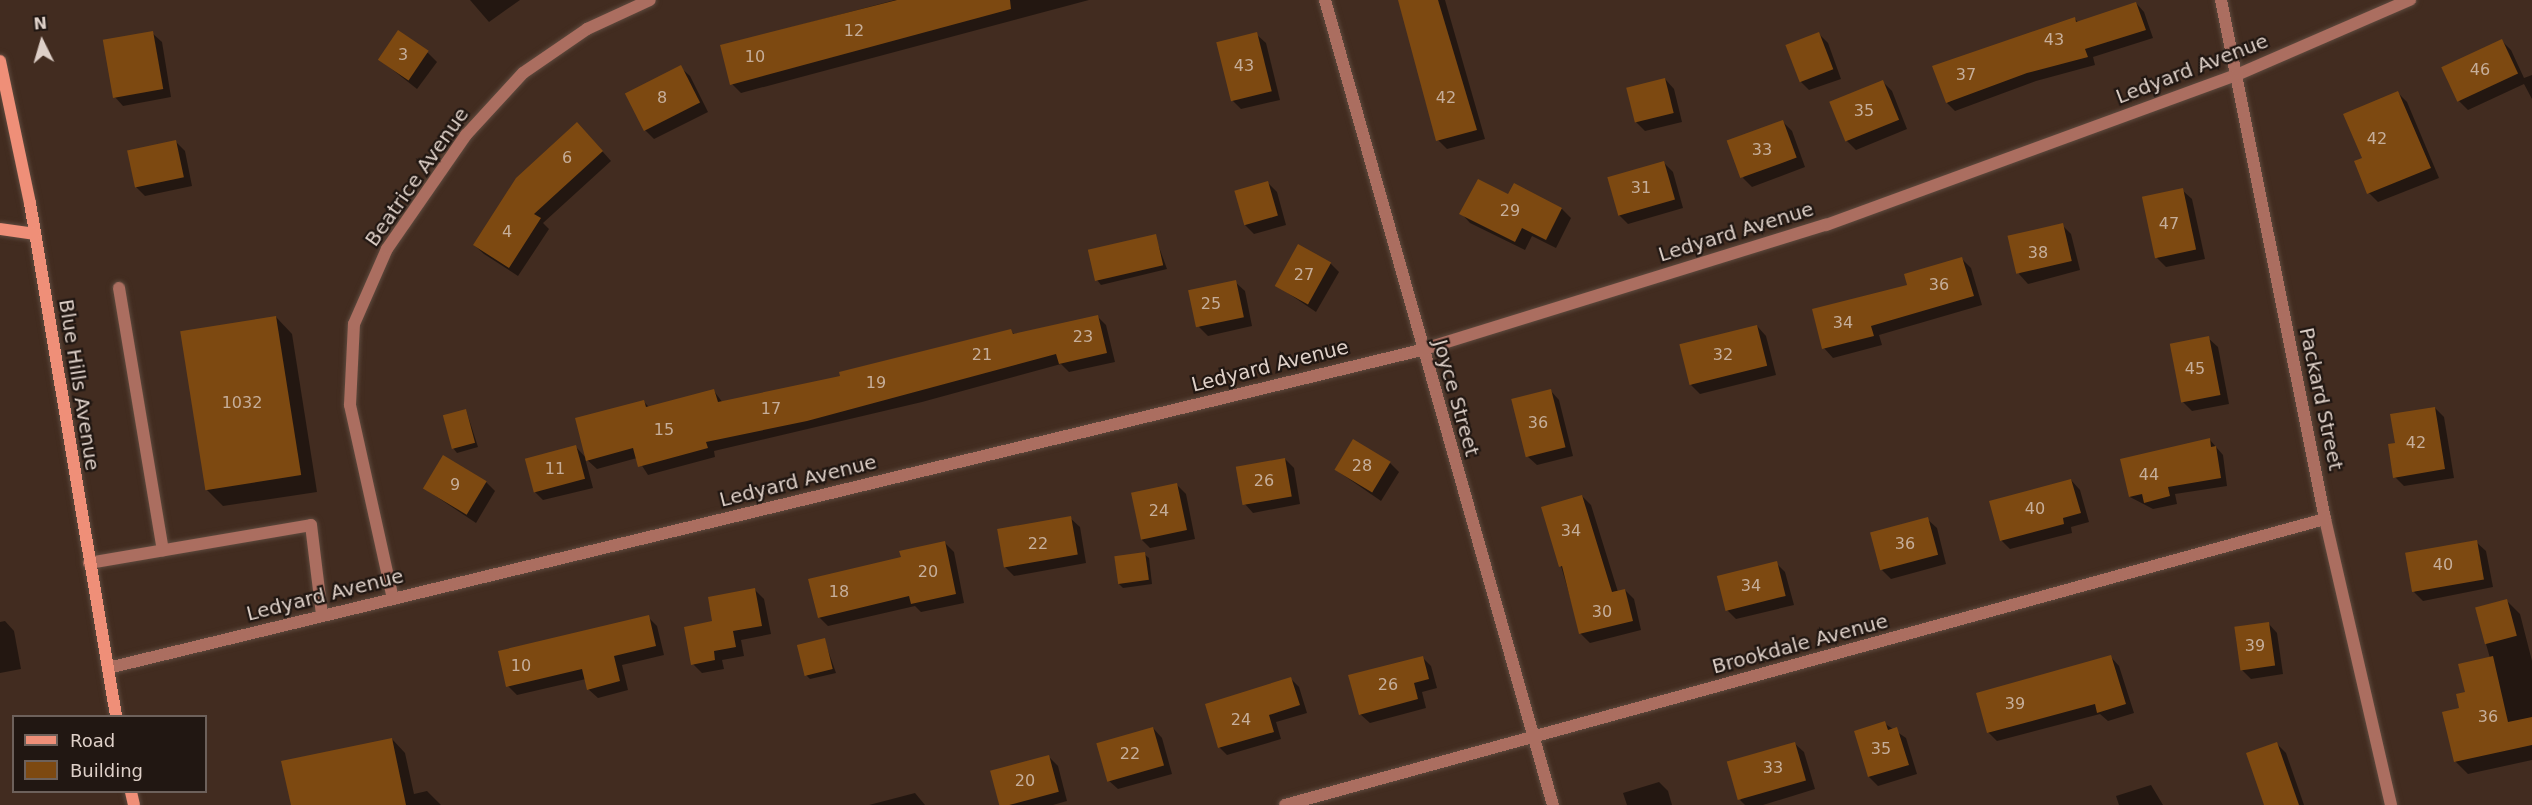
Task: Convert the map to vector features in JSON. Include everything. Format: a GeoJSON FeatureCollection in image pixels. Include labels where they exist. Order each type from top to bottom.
{"type":"FeatureCollection","features":[{"type":"Feature","properties":{"kind":"main road","name":"Blue Hills Avenue"},"geometry":{"type":"LineString","coordinates":[[0,61],[35,234],[116,715]]}},
{"type":"Feature","properties":{"kind":"main road"},"geometry":{"type":"LineString","coordinates":[[0,229],[35,234]]}},
{"type":"Feature","properties":{"kind":"street","name":"Beatrice Avenue"},"geometry":{"type":"LineString","coordinates":[[393,599],[350,405],[354,324],[387,249],[466,135],[523,73],[587,29],[650,0]]}},
{"type":"Feature","properties":{"kind":"street","name":"Joyce Street"},"geometry":{"type":"LineString","coordinates":[[1325,0],[1421,350],[1553,805]]}},
{"type":"Feature","properties":{"kind":"street","name":"Packard Street"},"geometry":{"type":"LineString","coordinates":[[2221,0],[2234,76],[2325,519],[2391,805]]}},
{"type":"Feature","properties":{"kind":"street","name":"Ledyard Avenue"},"geometry":{"type":"LineString","coordinates":[[108,668],[1421,350],[1826,225],[2234,76],[2410,0]]}},
{"type":"Feature","properties":{"kind":"street"},"geometry":{"type":"LineString","coordinates":[[119,288],[163,550]]}},
{"type":"Feature","properties":{"kind":"street","name":"Brookdale Avenue"},"geometry":{"type":"LineString","coordinates":[[1285,805],[2325,519]]}},
{"type":"Feature","properties":{"kind":"street"},"geometry":{"type":"LineString","coordinates":[[89,563],[311,525],[322,615]]}},
{"type":"Feature","properties":{"kind":"building"},"geometry":{"type":"Polygon","coordinates":[[[897,0],[1010,0],[1011,9],[730,85],[720,45],[897,0]]]}},
{"type":"Feature","properties":{"kind":"building"},"geometry":{"type":"Polygon","coordinates":[[[1398,0],[1438,0],[1477,130],[1436,141],[1398,0]]]}},
{"type":"Feature","properties":{"kind":"building"},"geometry":{"type":"Polygon","coordinates":[[[2136,2],[2146,30],[2085,49],[2088,57],[2027,73],[1946,103],[1932,66],[2075,17],[2076,22],[2136,2]]]}},
{"type":"Feature","properties":{"kind":"building"},"geometry":{"type":"Polygon","coordinates":[[[398,30],[429,51],[409,81],[378,60],[398,30]]]}},
{"type":"Feature","properties":{"kind":"building"},"geometry":{"type":"Polygon","coordinates":[[[153,31],[163,89],[113,98],[103,40],[153,31]]]}},
{"type":"Feature","properties":{"kind":"building"},"geometry":{"type":"Polygon","coordinates":[[[1257,32],[1272,91],[1231,101],[1216,42],[1257,32]]]}},
{"type":"Feature","properties":{"kind":"building"},"geometry":{"type":"Polygon","coordinates":[[[1819,32],[1833,69],[1800,82],[1785,45],[1819,32]]]}},
{"type":"Feature","properties":{"kind":"building"},"geometry":{"type":"Polygon","coordinates":[[[2502,39],[2518,73],[2457,102],[2441,67],[2502,39]]]}},
{"type":"Feature","properties":{"kind":"building"},"geometry":{"type":"Polygon","coordinates":[[[681,65],[700,102],[644,131],[625,94],[681,65]]]}},
{"type":"Feature","properties":{"kind":"building"},"geometry":{"type":"Polygon","coordinates":[[[1665,78],[1674,113],[1635,123],[1626,88],[1665,78]]]}},
{"type":"Feature","properties":{"kind":"building"},"geometry":{"type":"Polygon","coordinates":[[[1883,80],[1899,120],[1845,142],[1829,102],[1883,80]]]}},
{"type":"Feature","properties":{"kind":"building"},"geometry":{"type":"Polygon","coordinates":[[[2398,91],[2431,168],[2367,194],[2354,161],[2362,158],[2343,114],[2398,91]]]}},
{"type":"Feature","properties":{"kind":"building"},"geometry":{"type":"Polygon","coordinates":[[[1783,120],[1797,158],[1740,178],[1727,141],[1783,120]]]}},
{"type":"Feature","properties":{"kind":"building"},"geometry":{"type":"Polygon","coordinates":[[[577,122],[603,151],[534,214],[541,218],[509,268],[473,245],[516,178],[577,122]]]}},
{"type":"Feature","properties":{"kind":"building"},"geometry":{"type":"Polygon","coordinates":[[[176,140],[184,177],[135,188],[127,150],[176,140]]]}},
{"type":"Feature","properties":{"kind":"building"},"geometry":{"type":"Polygon","coordinates":[[[1664,161],[1675,199],[1618,216],[1607,177],[1664,161]]]}},
{"type":"Feature","properties":{"kind":"building"},"geometry":{"type":"Polygon","coordinates":[[[1478,179],[1508,194],[1514,183],[1562,208],[1546,240],[1522,228],[1515,242],[1459,214],[1478,179]]]}},
{"type":"Feature","properties":{"kind":"building"},"geometry":{"type":"Polygon","coordinates":[[[1268,181],[1278,216],[1244,225],[1234,191],[1268,181]]]}},
{"type":"Feature","properties":{"kind":"building"},"geometry":{"type":"Polygon","coordinates":[[[2183,188],[2196,250],[2155,258],[2142,197],[2183,188]]]}},
{"type":"Feature","properties":{"kind":"building"},"geometry":{"type":"Polygon","coordinates":[[[2063,223],[2072,261],[2016,274],[2007,236],[2063,223]]]}},
{"type":"Feature","properties":{"kind":"building"},"geometry":{"type":"Polygon","coordinates":[[[1156,234],[1163,265],[1095,281],[1088,250],[1156,234]]]}},
{"type":"Feature","properties":{"kind":"building"},"geometry":{"type":"Polygon","coordinates":[[[1298,244],[1331,262],[1308,304],[1275,286],[1298,244]]]}},
{"type":"Feature","properties":{"kind":"building"},"geometry":{"type":"Polygon","coordinates":[[[1962,257],[1974,296],[1871,326],[1874,336],[1822,349],[1812,309],[1907,285],[1904,274],[1962,257]]]}},
{"type":"Feature","properties":{"kind":"building"},"geometry":{"type":"Polygon","coordinates":[[[1236,280],[1244,317],[1196,327],[1188,290],[1236,280]]]}},
{"type":"Feature","properties":{"kind":"building"},"geometry":{"type":"Polygon","coordinates":[[[1098,315],[1107,353],[1059,364],[1056,354],[807,421],[706,442],[708,448],[638,467],[633,448],[586,461],[575,418],[644,400],[646,407],[714,389],[718,402],[840,376],[839,372],[1011,329],[1013,334],[1098,315]]]}},
{"type":"Feature","properties":{"kind":"building"},"geometry":{"type":"Polygon","coordinates":[[[276,316],[301,475],[205,490],[180,331],[276,316]]]}},
{"type":"Feature","properties":{"kind":"building"},"geometry":{"type":"Polygon","coordinates":[[[1757,325],[1767,366],[1690,385],[1679,344],[1757,325]]]}},
{"type":"Feature","properties":{"kind":"building"},"geometry":{"type":"Polygon","coordinates":[[[2209,336],[2220,395],[2181,403],[2170,344],[2209,336]]]}},
{"type":"Feature","properties":{"kind":"building"},"geometry":{"type":"Polygon","coordinates":[[[1551,389],[1566,447],[1526,457],[1511,399],[1551,389]]]}},
{"type":"Feature","properties":{"kind":"building"},"geometry":{"type":"Polygon","coordinates":[[[2435,407],[2445,469],[2393,478],[2388,444],[2395,443],[2390,414],[2435,407]]]}},
{"type":"Feature","properties":{"kind":"building"},"geometry":{"type":"Polygon","coordinates":[[[466,409],[475,443],[452,449],[443,415],[466,409]]]}},
{"type":"Feature","properties":{"kind":"building"},"geometry":{"type":"Polygon","coordinates":[[[2210,438],[2211,447],[2216,446],[2221,478],[2168,487],[2170,496],[2144,503],[2142,494],[2129,497],[2120,459],[2210,438]]]}},
{"type":"Feature","properties":{"kind":"building"},"geometry":{"type":"Polygon","coordinates":[[[1353,439],[1391,462],[1372,493],[1334,470],[1353,439]]]}},
{"type":"Feature","properties":{"kind":"building"},"geometry":{"type":"Polygon","coordinates":[[[576,445],[585,479],[534,493],[525,459],[576,445]]]}},
{"type":"Feature","properties":{"kind":"building"},"geometry":{"type":"Polygon","coordinates":[[[443,455],[487,481],[467,515],[423,488],[443,455]]]}},
{"type":"Feature","properties":{"kind":"building"},"geometry":{"type":"Polygon","coordinates":[[[1285,458],[1292,496],[1243,505],[1236,467],[1285,458]]]}},
{"type":"Feature","properties":{"kind":"building"},"geometry":{"type":"Polygon","coordinates":[[[2071,479],[2081,513],[2063,518],[2064,524],[2000,541],[1989,501],[2071,479]]]}},
{"type":"Feature","properties":{"kind":"building"},"geometry":{"type":"Polygon","coordinates":[[[1177,483],[1187,530],[1141,540],[1131,493],[1177,483]]]}},
{"type":"Feature","properties":{"kind":"building"},"geometry":{"type":"Polygon","coordinates":[[[1582,495],[1612,592],[1625,589],[1633,621],[1579,634],[1562,566],[1559,567],[1541,507],[1582,495]]]}},
{"type":"Feature","properties":{"kind":"building"},"geometry":{"type":"Polygon","coordinates":[[[1071,516],[1078,554],[1004,567],[997,529],[1071,516]]]}},
{"type":"Feature","properties":{"kind":"building"},"geometry":{"type":"Polygon","coordinates":[[[1928,517],[1938,555],[1880,570],[1870,533],[1928,517]]]}},
{"type":"Feature","properties":{"kind":"building"},"geometry":{"type":"Polygon","coordinates":[[[2477,540],[2484,579],[2412,592],[2405,553],[2477,540]]]}},
{"type":"Feature","properties":{"kind":"building"},"geometry":{"type":"Polygon","coordinates":[[[945,541],[956,594],[911,604],[909,596],[818,618],[808,579],[901,557],[899,551],[945,541]]]}},
{"type":"Feature","properties":{"kind":"building"},"geometry":{"type":"Polygon","coordinates":[[[1145,552],[1149,580],[1118,584],[1114,556],[1145,552]]]}},
{"type":"Feature","properties":{"kind":"building"},"geometry":{"type":"Polygon","coordinates":[[[1777,561],[1786,596],[1726,611],[1717,576],[1777,561]]]}},
{"type":"Feature","properties":{"kind":"building"},"geometry":{"type":"Polygon","coordinates":[[[755,588],[762,626],[733,631],[736,647],[714,651],[715,660],[691,665],[684,627],[712,621],[708,597],[755,588]]]}},
{"type":"Feature","properties":{"kind":"building"},"geometry":{"type":"Polygon","coordinates":[[[2507,599],[2517,636],[2485,644],[2475,608],[2507,599]]]}},
{"type":"Feature","properties":{"kind":"building"},"geometry":{"type":"Polygon","coordinates":[[[649,615],[656,646],[614,656],[620,681],[587,690],[582,669],[506,687],[498,651],[649,615]]]}},
{"type":"Feature","properties":{"kind":"building"},"geometry":{"type":"Polygon","coordinates":[[[2269,622],[2275,666],[2240,670],[2234,627],[2269,622]]]}},
{"type":"Feature","properties":{"kind":"building"},"geometry":{"type":"Polygon","coordinates":[[[825,638],[833,669],[805,676],[797,645],[825,638]]]}},
{"type":"Feature","properties":{"kind":"building"},"geometry":{"type":"Polygon","coordinates":[[[2111,655],[2126,704],[2097,713],[2095,704],[1987,733],[1976,693],[2111,655]]]}},
{"type":"Feature","properties":{"kind":"building"},"geometry":{"type":"Polygon","coordinates":[[[1423,656],[1429,679],[1414,683],[1418,699],[1359,715],[1348,675],[1423,656]]]}},
{"type":"Feature","properties":{"kind":"building"},"geometry":{"type":"Polygon","coordinates":[[[2493,656],[2508,722],[2532,717],[2532,745],[2454,762],[2442,712],[2459,708],[2456,694],[2465,692],[2458,664],[2493,656]]]}},
{"type":"Feature","properties":{"kind":"building"},"geometry":{"type":"Polygon","coordinates":[[[1291,677],[1300,705],[1269,715],[1274,732],[1218,748],[1205,704],[1291,677]]]}},
{"type":"Feature","properties":{"kind":"building"},"geometry":{"type":"Polygon","coordinates":[[[1885,721],[1888,730],[1897,727],[1909,765],[1868,777],[1854,731],[1885,721]]]}},
{"type":"Feature","properties":{"kind":"building"},"geometry":{"type":"Polygon","coordinates":[[[1153,727],[1164,765],[1107,782],[1096,743],[1153,727]]]}},
{"type":"Feature","properties":{"kind":"building"},"geometry":{"type":"Polygon","coordinates":[[[392,738],[406,805],[291,805],[281,761],[392,738]]]}},
{"type":"Feature","properties":{"kind":"building"},"geometry":{"type":"Polygon","coordinates":[[[1795,742],[1806,780],[1738,800],[1727,762],[1795,742]]]}},
{"type":"Feature","properties":{"kind":"building"},"geometry":{"type":"Polygon","coordinates":[[[2277,742],[2299,805],[2264,805],[2246,753],[2277,742]]]}},
{"type":"Feature","properties":{"kind":"building"},"geometry":{"type":"Polygon","coordinates":[[[1049,755],[1059,792],[1009,805],[999,805],[990,771],[1049,755]]]}}]}
